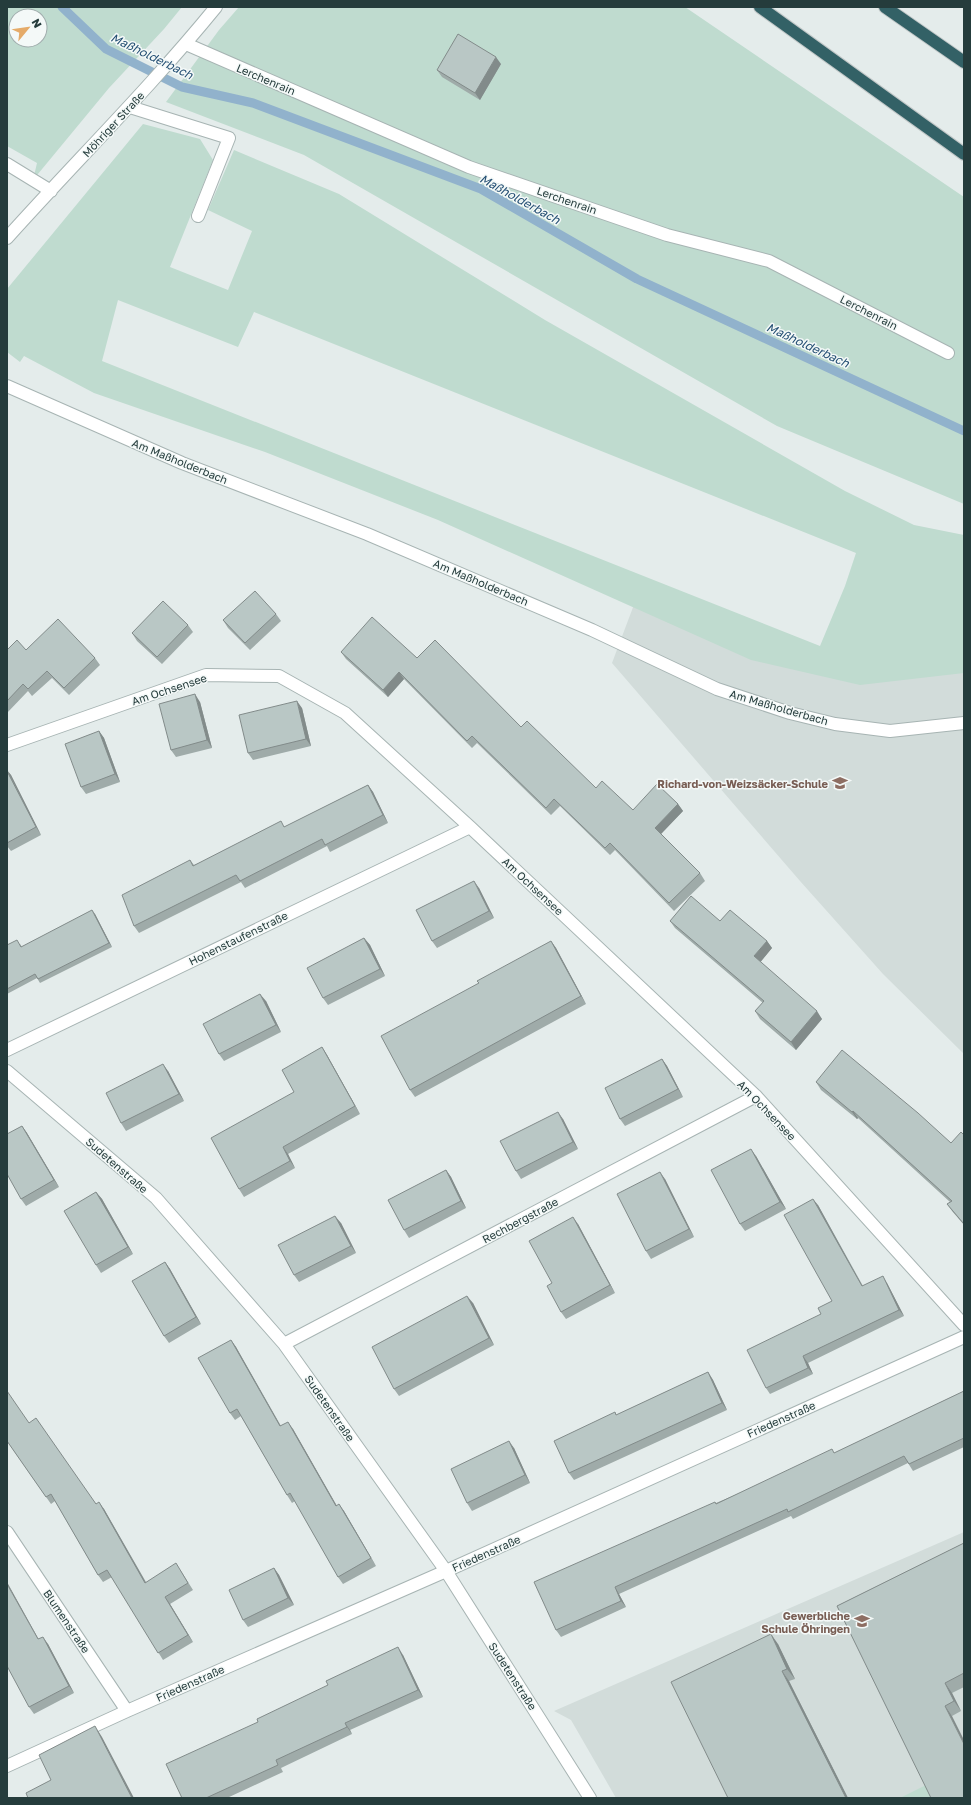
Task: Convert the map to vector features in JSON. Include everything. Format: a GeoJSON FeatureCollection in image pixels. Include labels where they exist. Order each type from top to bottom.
{"type":"FeatureCollection","features":[{"type":"Feature","properties":{"kind":"highway"},"geometry":{"type":"LineString","coordinates":[[760,7],[964,154]]}},
{"type":"Feature","properties":{"kind":"highway"},"geometry":{"type":"LineString","coordinates":[[885,7],[964,62]]}},
{"type":"Feature","properties":{"kind":"street","name":"Möhriger Straße"},"geometry":{"type":"LineString","coordinates":[[7,238],[130,107],[186,44],[216,7]]}},
{"type":"Feature","properties":{"kind":"street","name":"Lerchenrain"},"geometry":{"type":"LineString","coordinates":[[186,44],[469,167],[667,235],[769,260],[948,352]]}},
{"type":"Feature","properties":{"kind":"street"},"geometry":{"type":"LineString","coordinates":[[130,107],[229,138],[198,216]]}},
{"type":"Feature","properties":{"kind":"street"},"geometry":{"type":"LineString","coordinates":[[7,164],[51,191]]}},
{"type":"Feature","properties":{"kind":"street","name":"Am Maßholderbach"},"geometry":{"type":"LineString","coordinates":[[7,386],[182,463],[411,552],[592,630],[717,689],[790,713],[835,724],[890,731],[964,723]]}},
{"type":"Feature","properties":{"kind":"street","name":"Am Ochsensee"},"geometry":{"type":"LineString","coordinates":[[7,744],[206,675],[279,676],[345,713],[470,827],[756,1096],[964,1325]]}},
{"type":"Feature","properties":{"kind":"street","name":"Hohenstaufenstraße"},"geometry":{"type":"LineString","coordinates":[[7,1050],[470,827]]}},
{"type":"Feature","properties":{"kind":"street","name":"Sudetenstraße"},"geometry":{"type":"LineString","coordinates":[[7,1072],[156,1198],[284,1344],[446,1571],[590,1798]]}},
{"type":"Feature","properties":{"kind":"street","name":"Rechbergstraße"},"geometry":{"type":"LineString","coordinates":[[284,1344],[756,1096]]}},
{"type":"Feature","properties":{"kind":"street","name":"Friedenstraße"},"geometry":{"type":"LineString","coordinates":[[7,1766],[127,1711],[446,1571],[964,1337]]}},
{"type":"Feature","properties":{"kind":"street","name":"Blumenstraße"},"geometry":{"type":"LineString","coordinates":[[7,1532],[127,1711]]}},
{"type":"Feature","properties":{"kind":"shaded area","name":"Richard-von-Weizsäcker-Schule"},"geometry":{"type":"Polygon","coordinates":[[[635,602],[748,654],[964,673],[964,1054],[883,974],[800,881],[612,663],[635,602]]]}},
{"type":"Feature","properties":{"kind":"shaded area","name":"Gewerbliche Schule Öhringen"},"geometry":{"type":"Polygon","coordinates":[[[964,1532],[964,1798],[616,1798],[571,1720],[554,1711],[964,1532]]]}},
{"type":"Feature","properties":{"kind":"green space"},"geometry":{"type":"Polygon","coordinates":[[[7,7],[182,7],[164,29],[109,88],[33,180],[37,163],[7,146],[7,7]]]}},
{"type":"Feature","properties":{"kind":"green space"},"geometry":{"type":"Polygon","coordinates":[[[239,7],[685,7],[964,197],[964,504],[777,426],[304,155],[166,102],[219,30],[239,7]]]}},
{"type":"Feature","properties":{"kind":"green space"},"geometry":{"type":"Polygon","coordinates":[[[143,124],[200,139],[213,160],[170,267],[228,290],[252,231],[208,210],[234,150],[339,194],[545,320],[845,491],[914,525],[964,535],[964,673],[860,685],[751,660],[438,520],[265,452],[94,393],[24,356],[20,362],[7,352],[7,289],[143,124]],[[118,300],[102,361],[820,646],[845,586],[856,553],[254,312],[238,347],[118,300]]]}},
{"type":"Feature","properties":{"kind":"green space"},"geometry":{"type":"Polygon","coordinates":[[[926,1785],[933,1798],[900,1798],[926,1785]]]}},
{"type":"Feature","properties":{"kind":"building"},"geometry":{"type":"Polygon","coordinates":[[[458,34],[496,57],[475,93],[437,70],[458,34]]]}},
{"type":"Feature","properties":{"kind":"building"},"geometry":{"type":"Polygon","coordinates":[[[255,591],[276,614],[245,643],[223,620],[255,591]]]}},
{"type":"Feature","properties":{"kind":"building"},"geometry":{"type":"Polygon","coordinates":[[[163,601],[188,625],[157,657],[132,633],[163,601]]]}},
{"type":"Feature","properties":{"kind":"building"},"geometry":{"type":"Polygon","coordinates":[[[372,617],[417,658],[435,640],[521,727],[527,721],[596,788],[602,781],[633,810],[657,784],[678,804],[655,828],[700,873],[669,903],[610,843],[605,848],[554,799],[546,808],[472,736],[467,741],[399,672],[383,690],[341,652],[372,617]]]}},
{"type":"Feature","properties":{"kind":"building"},"geometry":{"type":"Polygon","coordinates":[[[58,619],[95,658],[64,688],[47,671],[28,689],[23,684],[7,701],[7,650],[17,640],[26,650],[58,619]]]}},
{"type":"Feature","properties":{"kind":"building"},"geometry":{"type":"Polygon","coordinates":[[[195,694],[207,740],[171,750],[159,704],[195,694]]]}},
{"type":"Feature","properties":{"kind":"building"},"geometry":{"type":"Polygon","coordinates":[[[297,701],[306,739],[248,753],[239,715],[297,701]]]}},
{"type":"Feature","properties":{"kind":"building"},"geometry":{"type":"Polygon","coordinates":[[[99,731],[115,774],[81,787],[65,744],[99,731]]]}},
{"type":"Feature","properties":{"kind":"building"},"geometry":{"type":"Polygon","coordinates":[[[7,771],[36,827],[7,843],[7,771]]]}},
{"type":"Feature","properties":{"kind":"building"},"geometry":{"type":"Polygon","coordinates":[[[368,785],[383,815],[325,845],[322,839],[240,881],[236,875],[134,926],[122,895],[190,860],[193,866],[281,821],[284,827],[368,785]]]}},
{"type":"Feature","properties":{"kind":"building"},"geometry":{"type":"Polygon","coordinates":[[[474,881],[489,911],[432,941],[416,910],[474,881]]]}},
{"type":"Feature","properties":{"kind":"building"},"geometry":{"type":"Polygon","coordinates":[[[691,896],[720,921],[730,910],[767,941],[754,956],[817,1011],[791,1042],[755,1011],[764,1001],[670,921],[691,896]]]}},
{"type":"Feature","properties":{"kind":"building"},"geometry":{"type":"Polygon","coordinates":[[[92,910],[109,943],[38,979],[35,974],[7,989],[7,945],[17,940],[21,947],[92,910]]]}},
{"type":"Feature","properties":{"kind":"building"},"geometry":{"type":"Polygon","coordinates":[[[364,938],[380,969],[323,998],[307,968],[364,938]]]}},
{"type":"Feature","properties":{"kind":"building"},"geometry":{"type":"Polygon","coordinates":[[[551,941],[581,996],[410,1090],[381,1036],[479,983],[477,981],[551,941]]]}},
{"type":"Feature","properties":{"kind":"building"},"geometry":{"type":"Polygon","coordinates":[[[260,994],[276,1025],[219,1054],[203,1024],[260,994]]]}},
{"type":"Feature","properties":{"kind":"building"},"geometry":{"type":"Polygon","coordinates":[[[322,1047],[355,1106],[283,1147],[290,1161],[239,1189],[211,1138],[294,1092],[282,1070],[322,1047]]]}},
{"type":"Feature","properties":{"kind":"building"},"geometry":{"type":"Polygon","coordinates":[[[842,1050],[918,1113],[951,1143],[961,1132],[964,1135],[964,1224],[947,1204],[952,1201],[853,1111],[852,1112],[816,1082],[842,1050]]]}},
{"type":"Feature","properties":{"kind":"building"},"geometry":{"type":"Polygon","coordinates":[[[662,1059],[678,1089],[620,1119],[605,1088],[662,1059]]]}},
{"type":"Feature","properties":{"kind":"building"},"geometry":{"type":"Polygon","coordinates":[[[163,1064],[179,1094],[121,1123],[106,1093],[163,1064]]]}},
{"type":"Feature","properties":{"kind":"building"},"geometry":{"type":"Polygon","coordinates":[[[558,1112],[573,1142],[516,1171],[500,1141],[558,1112]]]}},
{"type":"Feature","properties":{"kind":"building"},"geometry":{"type":"Polygon","coordinates":[[[22,1126],[54,1180],[21,1199],[7,1174],[7,1134],[22,1126]]]}},
{"type":"Feature","properties":{"kind":"building"},"geometry":{"type":"Polygon","coordinates":[[[751,1149],[780,1202],[740,1224],[711,1170],[751,1149]]]}},
{"type":"Feature","properties":{"kind":"building"},"geometry":{"type":"Polygon","coordinates":[[[446,1170],[461,1201],[404,1230],[388,1200],[446,1170]]]}},
{"type":"Feature","properties":{"kind":"building"},"geometry":{"type":"Polygon","coordinates":[[[660,1172],[689,1229],[646,1251],[617,1194],[660,1172]]]}},
{"type":"Feature","properties":{"kind":"building"},"geometry":{"type":"Polygon","coordinates":[[[96,1192],[128,1247],[96,1265],[64,1211],[96,1192]]]}},
{"type":"Feature","properties":{"kind":"building"},"geometry":{"type":"Polygon","coordinates":[[[813,1199],[862,1286],[883,1276],[899,1310],[803,1356],[808,1368],[766,1388],[747,1350],[821,1314],[818,1308],[832,1301],[784,1215],[813,1199]]]}},
{"type":"Feature","properties":{"kind":"building"},"geometry":{"type":"Polygon","coordinates":[[[335,1216],[351,1246],[294,1275],[278,1245],[335,1216]]]}},
{"type":"Feature","properties":{"kind":"building"},"geometry":{"type":"Polygon","coordinates":[[[573,1217],[610,1285],[561,1312],[547,1286],[552,1283],[529,1241],[573,1217]]]}},
{"type":"Feature","properties":{"kind":"building"},"geometry":{"type":"Polygon","coordinates":[[[165,1262],[196,1317],[164,1336],[132,1281],[165,1262]]]}},
{"type":"Feature","properties":{"kind":"building"},"geometry":{"type":"Polygon","coordinates":[[[467,1296],[489,1338],[394,1389],[372,1347],[467,1296]]]}},
{"type":"Feature","properties":{"kind":"building"},"geometry":{"type":"Polygon","coordinates":[[[231,1340],[280,1426],[288,1422],[336,1506],[339,1504],[371,1558],[338,1577],[290,1493],[287,1495],[237,1409],[230,1413],[198,1358],[231,1340]]]}},
{"type":"Feature","properties":{"kind":"building"},"geometry":{"type":"Polygon","coordinates":[[[708,1372],[722,1403],[569,1473],[554,1441],[615,1412],[616,1415],[708,1372]]]}},
{"type":"Feature","properties":{"kind":"building"},"geometry":{"type":"Polygon","coordinates":[[[7,1391],[29,1423],[36,1418],[96,1504],[99,1502],[145,1583],[176,1563],[188,1583],[165,1597],[188,1635],[158,1653],[107,1570],[98,1575],[51,1494],[46,1497],[7,1441],[7,1391]]]}},
{"type":"Feature","properties":{"kind":"building"},"geometry":{"type":"Polygon","coordinates":[[[964,1391],[964,1438],[909,1464],[904,1456],[788,1512],[787,1509],[615,1587],[621,1601],[556,1630],[534,1582],[715,1502],[716,1504],[832,1449],[834,1453],[964,1391]]]}},
{"type":"Feature","properties":{"kind":"building"},"geometry":{"type":"Polygon","coordinates":[[[509,1441],[525,1475],[467,1503],[451,1469],[509,1441]]]}},
{"type":"Feature","properties":{"kind":"building"},"geometry":{"type":"Polygon","coordinates":[[[964,1543],[964,1673],[945,1683],[954,1701],[945,1706],[964,1744],[964,1798],[931,1798],[837,1606],[964,1543]]]}},
{"type":"Feature","properties":{"kind":"building"},"geometry":{"type":"Polygon","coordinates":[[[274,1568],[288,1598],[243,1620],[229,1590],[274,1568]]]}},
{"type":"Feature","properties":{"kind":"building"},"geometry":{"type":"Polygon","coordinates":[[[7,1584],[38,1639],[43,1637],[69,1686],[29,1707],[7,1666],[7,1584]]]}},
{"type":"Feature","properties":{"kind":"building"},"geometry":{"type":"Polygon","coordinates":[[[771,1634],[787,1669],[782,1671],[846,1798],[728,1798],[671,1682],[771,1634]]]}},
{"type":"Feature","properties":{"kind":"building"},"geometry":{"type":"Polygon","coordinates":[[[398,1647],[418,1690],[345,1723],[347,1727],[276,1760],[278,1765],[206,1798],[182,1798],[166,1764],[258,1722],[257,1719],[328,1685],[326,1681],[398,1647]]]}},
{"type":"Feature","properties":{"kind":"building"},"geometry":{"type":"Polygon","coordinates":[[[95,1726],[132,1798],[28,1798],[26,1793],[51,1780],[39,1755],[95,1726]]]}},
{"type":"Feature","properties":{"kind":"waterway","name":"Maßholderbach"},"geometry":{"type":"LineString","coordinates":[[62,7],[106,49],[182,87],[253,103],[481,189],[637,279],[964,431]]}},
{"type":"Feature","properties":{"kind":"place","name":"Richard-von-Weizsäcker-Schule"},"geometry":{"type":"Point","coordinates":[840,783]}},
{"type":"Feature","properties":{"kind":"place","name":"Gewerbliche Schule Öhringen"},"geometry":{"type":"Point","coordinates":[862,1621]}}]}
